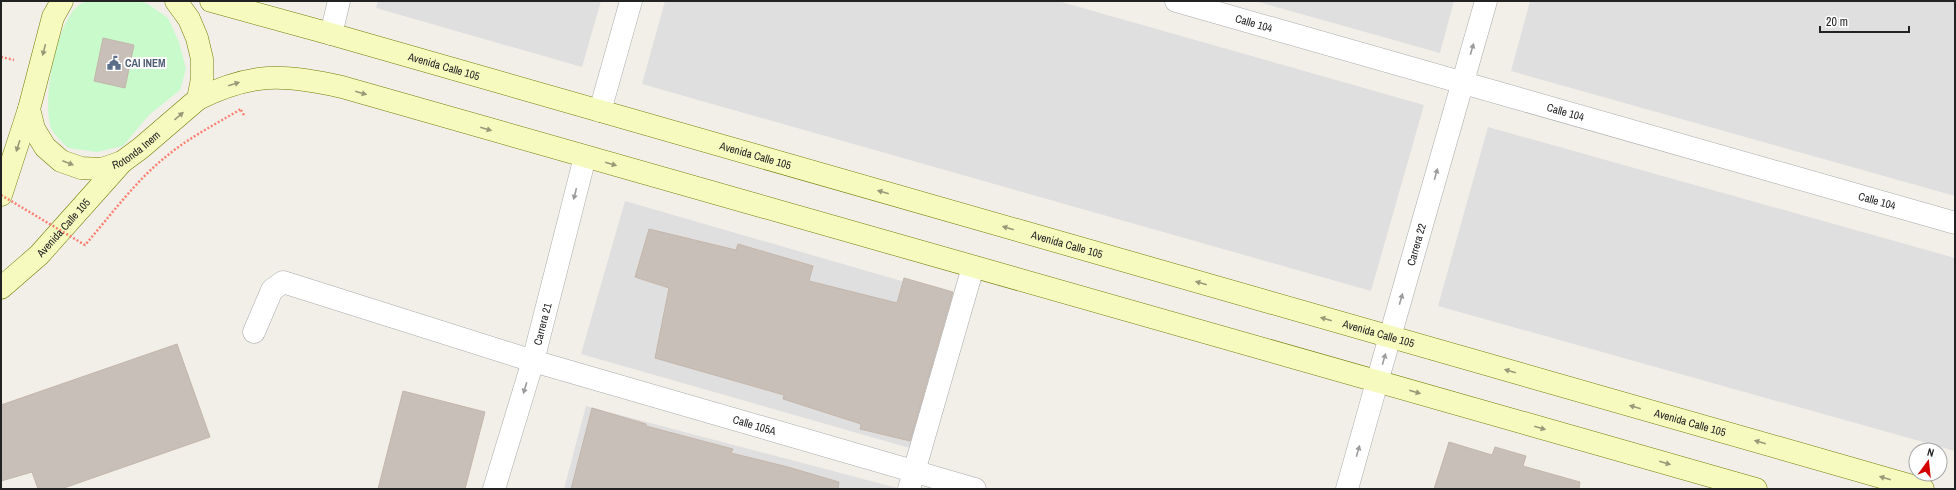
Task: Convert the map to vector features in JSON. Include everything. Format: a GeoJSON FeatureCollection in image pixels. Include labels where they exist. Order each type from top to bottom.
{"type":"FeatureCollection","features":[{"type":"Feature","properties":{"kind":"main road"},"geometry":{"type":"LineString","coordinates":[[176,1],[189,19],[197,38],[200,52],[202,79],[198,99]]}},
{"type":"Feature","properties":{"kind":"main road","name":"Avenida Calle 105"},"geometry":{"type":"LineString","coordinates":[[211,1],[1923,489]]}},
{"type":"Feature","properties":{"kind":"main road","name":"Rotonda Inem"},"geometry":{"type":"LineString","coordinates":[[57,6],[29,109],[34,129],[45,147],[61,161],[81,168],[102,169],[122,162],[141,148],[198,99]]}},
{"type":"Feature","properties":{"kind":"main road"},"geometry":{"type":"LineString","coordinates":[[198,99],[220,88],[276,76],[306,79],[1756,489]]}},
{"type":"Feature","properties":{"kind":"main road"},"geometry":{"type":"LineString","coordinates":[[1,195],[29,109]]}},
{"type":"Feature","properties":{"kind":"main road","name":"Avenida Calle 105"},"geometry":{"type":"LineString","coordinates":[[1,288],[39,255],[122,162]]}},
{"type":"Feature","properties":{"kind":"street"},"geometry":{"type":"LineString","coordinates":[[331,34],[339,1]]}},
{"type":"Feature","properties":{"kind":"street"},"geometry":{"type":"LineString","coordinates":[[600,111],[631,1]]}},
{"type":"Feature","properties":{"kind":"street","name":"Calle 104"},"geometry":{"type":"LineString","coordinates":[[1176,1],[1955,223]]}},
{"type":"Feature","properties":{"kind":"street","name":"Carrera 22"},"geometry":{"type":"LineString","coordinates":[[1347,489],[1486,1]]}},
{"type":"Feature","properties":{"kind":"street","name":"Carrera 21"},"geometry":{"type":"LineString","coordinates":[[494,489],[533,360],[585,157]]}},
{"type":"Feature","properties":{"kind":"street"},"geometry":{"type":"LineString","coordinates":[[912,481],[973,267]]}},
{"type":"Feature","properties":{"kind":"street","name":"Calle 105A"},"geometry":{"type":"LineString","coordinates":[[254,332],[272,290],[283,282],[912,481],[975,489]]}},
{"type":"Feature","properties":{"kind":"path"},"geometry":{"type":"LineString","coordinates":[[1,195],[85,245],[129,194],[167,155],[196,135],[241,109]]}},
{"type":"Feature","properties":{"kind":"shaded area"},"geometry":{"type":"Polygon","coordinates":[[[378,1],[601,1],[582,67],[376,8],[378,1]]]}},
{"type":"Feature","properties":{"kind":"shaded area"},"geometry":{"type":"Polygon","coordinates":[[[665,1],[1058,1],[1424,105],[1371,291],[642,84],[665,1]]]}},
{"type":"Feature","properties":{"kind":"shaded area"},"geometry":{"type":"Polygon","coordinates":[[[1255,1],[1454,1],[1440,53],[1255,1]]]}},
{"type":"Feature","properties":{"kind":"shaded area"},"geometry":{"type":"Polygon","coordinates":[[[1530,1],[1955,2],[1955,196],[1511,71],[1530,1]]]}},
{"type":"Feature","properties":{"kind":"shaded area"},"geometry":{"type":"Polygon","coordinates":[[[1488,127],[1955,258],[1955,451],[1948,449],[1948,442],[1923,442],[1438,306],[1488,127]]]}},
{"type":"Feature","properties":{"kind":"shaded area"},"geometry":{"type":"Polygon","coordinates":[[[625,201],[957,297],[913,449],[581,354],[625,201]]]}},
{"type":"Feature","properties":{"kind":"shaded area"},"geometry":{"type":"Polygon","coordinates":[[[586,406],[901,489],[564,489],[586,406]]]}},
{"type":"Feature","properties":{"kind":"green space"},"geometry":{"type":"Polygon","coordinates":[[[88,1],[139,1],[148,4],[168,18],[179,42],[186,69],[180,90],[149,115],[123,146],[97,152],[68,148],[53,132],[49,118],[48,101],[57,45],[71,14],[80,4],[88,1]]]}},
{"type":"Feature","properties":{"kind":"building","name":"CAI INEM"},"geometry":{"type":"Polygon","coordinates":[[[103,38],[134,45],[125,88],[94,81],[103,38]]]}},
{"type":"Feature","properties":{"kind":"building"},"geometry":{"type":"Polygon","coordinates":[[[649,229],[736,250],[738,244],[813,266],[809,281],[897,303],[904,278],[953,292],[910,441],[860,429],[861,424],[783,399],[784,395],[655,358],[669,288],[635,277],[649,229]]]}},
{"type":"Feature","properties":{"kind":"building"},"geometry":{"type":"Polygon","coordinates":[[[177,344],[210,437],[61,489],[38,489],[32,472],[1,481],[1,405],[177,344]]]}},
{"type":"Feature","properties":{"kind":"building"},"geometry":{"type":"Polygon","coordinates":[[[403,391],[485,412],[465,489],[378,489],[403,391]]]}},
{"type":"Feature","properties":{"kind":"building"},"geometry":{"type":"Polygon","coordinates":[[[592,408],[646,424],[646,426],[733,449],[731,453],[788,467],[839,482],[838,489],[571,489],[592,408]]]}},
{"type":"Feature","properties":{"kind":"building"},"geometry":{"type":"Polygon","coordinates":[[[1449,442],[1492,455],[1495,447],[1526,456],[1523,466],[1580,482],[1579,489],[1434,489],[1449,442]]]}},
{"type":"Feature","properties":{"kind":"place","name":"CAI INEM"},"geometry":{"type":"Point","coordinates":[114,63]}}]}
